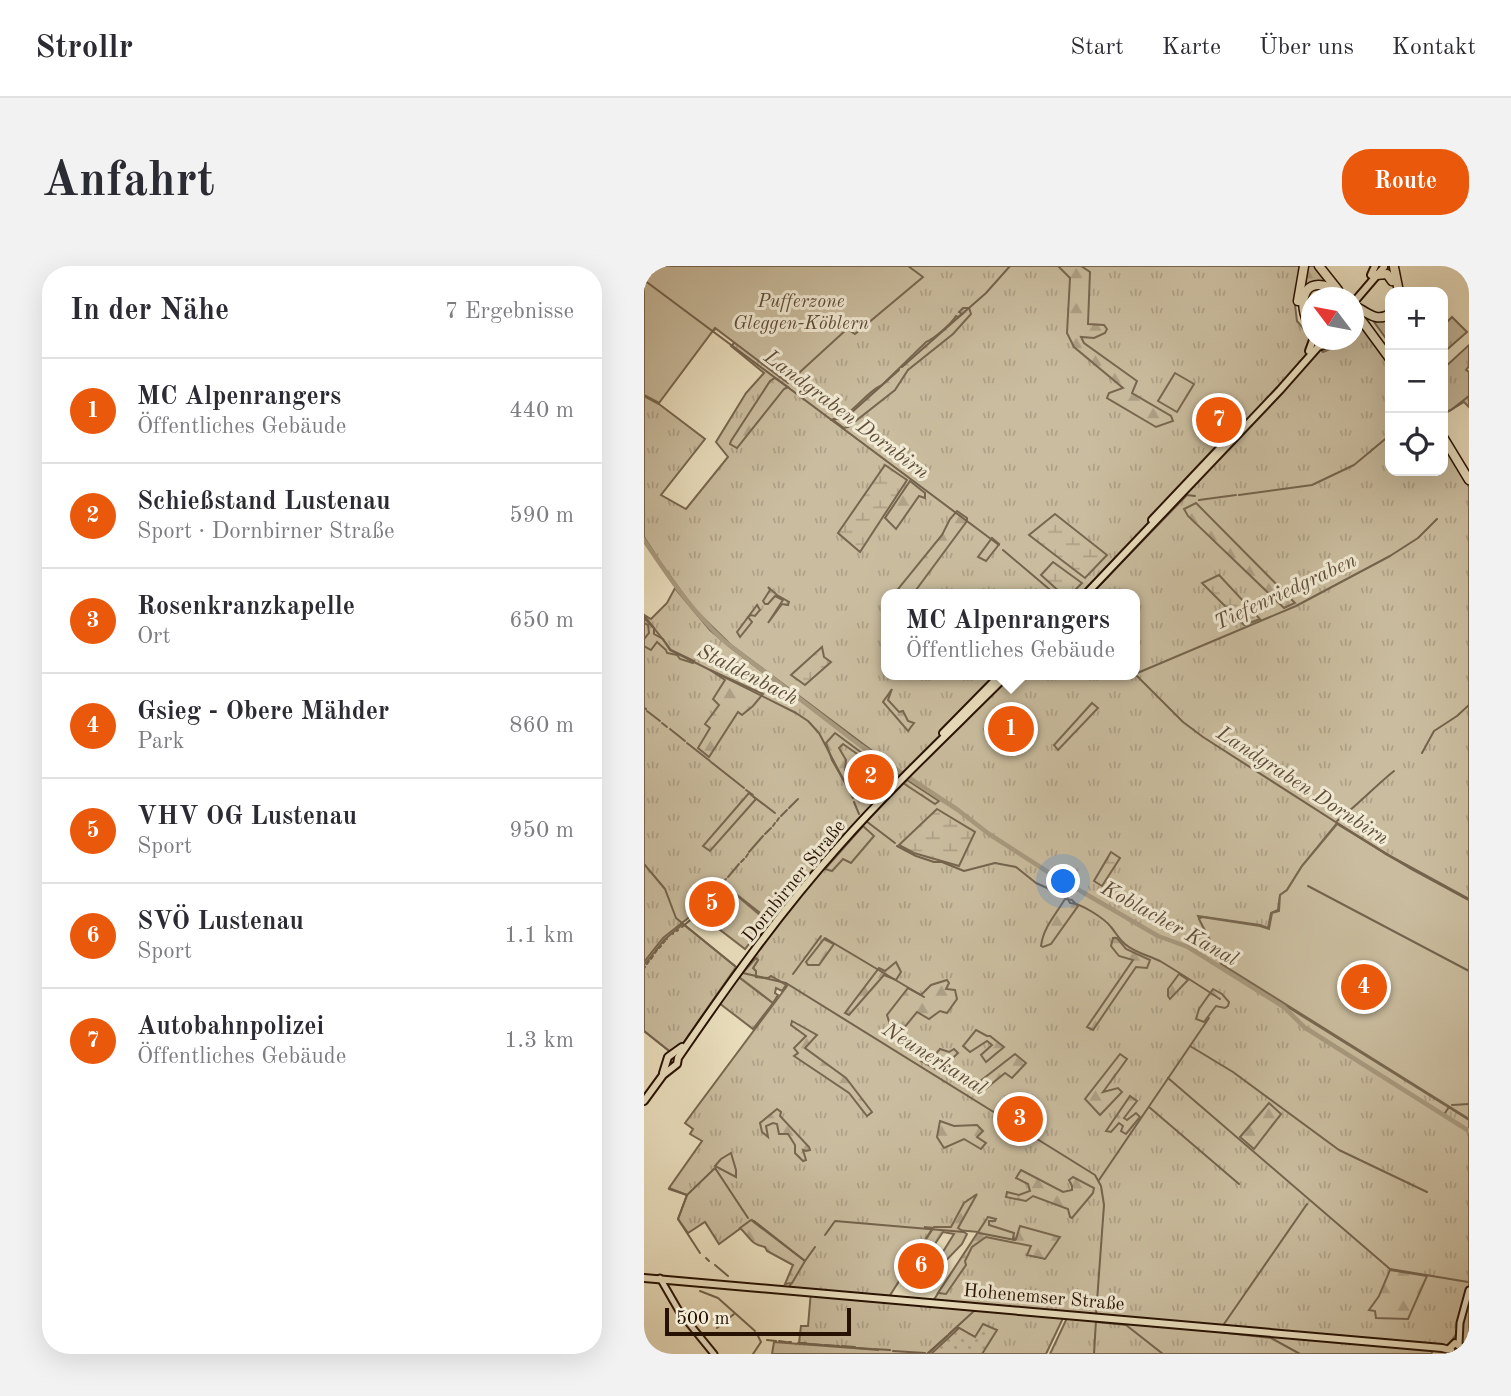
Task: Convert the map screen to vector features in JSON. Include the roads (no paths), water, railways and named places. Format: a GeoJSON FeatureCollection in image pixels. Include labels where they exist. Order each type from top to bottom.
{"type":"FeatureCollection","features":[{"type":"Feature","properties":{"kind":"highway"},"geometry":{"type":"LineString","coordinates":[[1301,307],[1304,266]]}},
{"type":"Feature","properties":{"kind":"highway"},"geometry":{"type":"LineString","coordinates":[[1319,266],[1338,287]]}},
{"type":"Feature","properties":{"kind":"highway"},"geometry":{"type":"LineString","coordinates":[[1325,266],[1340,287]]}},
{"type":"Feature","properties":{"kind":"highway"},"geometry":{"type":"LineString","coordinates":[[1382,269],[1395,287]]}},
{"type":"Feature","properties":{"kind":"highway"},"geometry":{"type":"LineString","coordinates":[[1382,269],[1394,287]]}},
{"type":"Feature","properties":{"kind":"highway"},"geometry":{"type":"LineString","coordinates":[[1364,311],[1374,318],[1385,316]]}},
{"type":"Feature","properties":{"kind":"highway"},"geometry":{"type":"LineString","coordinates":[[1364,318],[1389,350]]}},
{"type":"Feature","properties":{"kind":"highway"},"geometry":{"type":"LineString","coordinates":[[1364,321],[1385,352]]}},
{"type":"Feature","properties":{"kind":"highway"},"geometry":{"type":"LineString","coordinates":[[1448,436],[1469,471]]}},
{"type":"Feature","properties":{"kind":"highway"},"geometry":{"type":"LineString","coordinates":[[1448,445],[1469,480]]}},
{"type":"Feature","properties":{"kind":"main road"},"geometry":{"type":"LineString","coordinates":[[1364,288],[1382,269]]}},
{"type":"Feature","properties":{"kind":"main road"},"geometry":{"type":"LineString","coordinates":[[1091,589],[1310,354],[1311,350]]}},
{"type":"Feature","properties":{"kind":"main road"},"geometry":{"type":"LineString","coordinates":[[1086,589],[1310,354],[1318,350]]}},
{"type":"Feature","properties":{"kind":"main road","name":"Dornbirner Straße"},"geometry":{"type":"LineString","coordinates":[[644,1101],[670,1065],[667,1057],[675,1056],[794,900],[899,780],[995,680]]}},
{"type":"Feature","properties":{"kind":"main road","name":"Dornbirner Straße"},"geometry":{"type":"LineString","coordinates":[[910,768],[1002,680]]}},
{"type":"Feature","properties":{"kind":"main road","name":"Hohenemser Straße"},"geometry":{"type":"LineString","coordinates":[[644,1278],[1455,1350]]}},
{"type":"Feature","properties":{"kind":"main road"},"geometry":{"type":"LineString","coordinates":[[1455,1350],[1469,1350]]}},
{"type":"Feature","properties":{"kind":"street"},"geometry":{"type":"LineString","coordinates":[[660,1278],[679,1311],[714,1354]]}},
{"type":"Feature","properties":{"kind":"street"},"geometry":{"type":"LineString","coordinates":[[1455,1350],[1469,1290]]}},
{"type":"Feature","properties":{"kind":"waterway"},"geometry":{"type":"LineString","coordinates":[[902,367],[986,293],[1010,266]]}},
{"type":"Feature","properties":{"kind":"waterway","name":"Landgraben Dornbirn"},"geometry":{"type":"LineString","coordinates":[[644,280],[999,545]]}},
{"type":"Feature","properties":{"kind":"waterway"},"geometry":{"type":"LineString","coordinates":[[831,420],[851,413],[899,370]]}},
{"type":"Feature","properties":{"kind":"waterway"},"geometry":{"type":"LineString","coordinates":[[1448,411],[1469,396]]}},
{"type":"Feature","properties":{"kind":"waterway"},"geometry":{"type":"LineString","coordinates":[[1239,495],[1312,485],[1354,465],[1385,439]]}},
{"type":"Feature","properties":{"kind":"waterway"},"geometry":{"type":"LineString","coordinates":[[1096,589],[1187,495],[1195,496]]}},
{"type":"Feature","properties":{"kind":"waterway"},"geometry":{"type":"LineString","coordinates":[[1199,500],[1236,495]]}},
{"type":"Feature","properties":{"kind":"waterway","name":"Tiefenriedgraben"},"geometry":{"type":"LineString","coordinates":[[1140,672],[1296,606],[1390,556],[1418,538],[1437,519]]}},
{"type":"Feature","properties":{"kind":"waterway","name":"Koblacher Kanal"},"geometry":{"type":"LineString","coordinates":[[644,540],[671,580],[711,629],[861,746],[1048,872],[1158,936],[1188,947],[1284,1007],[1304,1027],[1469,1131]]}},
{"type":"Feature","properties":{"kind":"waterway","name":"Landgraben Dornbirn"},"geometry":{"type":"LineString","coordinates":[[1003,550],[1049,589]]}},
{"type":"Feature","properties":{"kind":"waterway","name":"Staldenbach"},"geometry":{"type":"LineString","coordinates":[[644,618],[654,628],[654,634],[663,639],[670,650],[808,721],[819,733],[853,798]]}},
{"type":"Feature","properties":{"kind":"waterway","name":"Landgraben Dornbirn"},"geometry":{"type":"LineString","coordinates":[[1140,679],[1183,722],[1203,737],[1384,853],[1469,900]]}},
{"type":"Feature","properties":{"kind":"waterway"},"geometry":{"type":"LineString","coordinates":[[1422,753],[1434,731],[1469,705]]}},
{"type":"Feature","properties":{"kind":"waterway"},"geometry":{"type":"LineString","coordinates":[[647,711],[660,721]]}},
{"type":"Feature","properties":{"kind":"waterway"},"geometry":{"type":"LineString","coordinates":[[662,723],[667,727]]}},
{"type":"Feature","properties":{"kind":"waterway"},"geometry":{"type":"LineString","coordinates":[[670,729],[685,741]]}},
{"type":"Feature","properties":{"kind":"waterway"},"geometry":{"type":"LineString","coordinates":[[687,743],[710,761]]}},
{"type":"Feature","properties":{"kind":"waterway"},"geometry":{"type":"LineString","coordinates":[[711,762],[744,788]]}},
{"type":"Feature","properties":{"kind":"waterway"},"geometry":{"type":"LineString","coordinates":[[1337,821],[1394,771]]}},
{"type":"Feature","properties":{"kind":"waterway"},"geometry":{"type":"LineString","coordinates":[[746,790],[753,795]]}},
{"type":"Feature","properties":{"kind":"waterway"},"geometry":{"type":"LineString","coordinates":[[754,797],[775,813]]}},
{"type":"Feature","properties":{"kind":"waterway"},"geometry":{"type":"LineString","coordinates":[[789,808],[798,799]]}},
{"type":"Feature","properties":{"kind":"waterway","name":"Staldenbach"},"geometry":{"type":"LineString","coordinates":[[854,802],[859,814]]}},
{"type":"Feature","properties":{"kind":"waterway"},"geometry":{"type":"LineString","coordinates":[[781,816],[787,810]]}},
{"type":"Feature","properties":{"kind":"waterway","name":"Staldenbach"},"geometry":{"type":"LineString","coordinates":[[866,821],[895,843]]}},
{"type":"Feature","properties":{"kind":"waterway"},"geometry":{"type":"LineString","coordinates":[[765,834],[771,828]]}},
{"type":"Feature","properties":{"kind":"waterway"},"geometry":{"type":"LineString","coordinates":[[749,852],[763,836]]}},
{"type":"Feature","properties":{"kind":"waterway","name":"Staldenbach"},"geometry":{"type":"LineString","coordinates":[[897,846],[916,856],[964,871],[995,863],[1016,867],[1036,883],[1067,897],[1070,903],[1098,916],[1129,947],[1160,961],[1220,999]]}},
{"type":"Feature","properties":{"kind":"waterway"},"geometry":{"type":"LineString","coordinates":[[741,862],[744,859]]}},
{"type":"Feature","properties":{"kind":"waterway","name":"Neunerkanal"},"geometry":{"type":"LineString","coordinates":[[644,864],[665,889],[676,918],[735,966]]}},
{"type":"Feature","properties":{"kind":"waterway"},"geometry":{"type":"LineString","coordinates":[[728,877],[739,864]]}},
{"type":"Feature","properties":{"kind":"waterway"},"geometry":{"type":"LineString","coordinates":[[718,889],[726,879]]}},
{"type":"Feature","properties":{"kind":"waterway"},"geometry":{"type":"LineString","coordinates":[[1308,886],[1469,971]]}},
{"type":"Feature","properties":{"kind":"waterway"},"geometry":{"type":"LineString","coordinates":[[708,901],[715,892]]}},
{"type":"Feature","properties":{"kind":"waterway"},"geometry":{"type":"LineString","coordinates":[[702,907],[706,903]]}},
{"type":"Feature","properties":{"kind":"waterway"},"geometry":{"type":"LineString","coordinates":[[682,927],[695,916]]}},
{"type":"Feature","properties":{"kind":"waterway"},"geometry":{"type":"LineString","coordinates":[[793,974],[821,936]]}},
{"type":"Feature","properties":{"kind":"waterway"},"geometry":{"type":"LineString","coordinates":[[825,938],[924,997]]}},
{"type":"Feature","properties":{"kind":"waterway","name":"Neunerkanal"},"geometry":{"type":"LineString","coordinates":[[743,973],[786,983],[1095,1175],[1101,1186],[1104,1205],[1096,1315]]}},
{"type":"Feature","properties":{"kind":"waterway"},"geometry":{"type":"LineString","coordinates":[[1099,1180],[1209,1018]]}},
{"type":"Feature","properties":{"kind":"waterway"},"geometry":{"type":"LineString","coordinates":[[644,1031],[668,1050]]}},
{"type":"Feature","properties":{"kind":"waterway"},"geometry":{"type":"LineString","coordinates":[[1190,1046],[1233,1072],[1339,1150],[1427,1192]]}},
{"type":"Feature","properties":{"kind":"waterway"},"geometry":{"type":"LineString","coordinates":[[1168,1078],[1390,1269],[1468,1282]]}},
{"type":"Feature","properties":{"kind":"waterway"},"geometry":{"type":"LineString","coordinates":[[1452,1105],[1469,1104]]}},
{"type":"Feature","properties":{"kind":"waterway"},"geometry":{"type":"LineString","coordinates":[[1149,1107],[1239,1184]]}},
{"type":"Feature","properties":{"kind":"waterway"},"geometry":{"type":"LineString","coordinates":[[1443,1116],[1449,1107]]}},
{"type":"Feature","properties":{"kind":"waterway"},"geometry":{"type":"LineString","coordinates":[[669,1189],[687,1195],[715,1168],[748,1218]]}},
{"type":"Feature","properties":{"kind":"waterway"},"geometry":{"type":"LineString","coordinates":[[687,1195],[678,1219],[700,1253]]}},
{"type":"Feature","properties":{"kind":"waterway"},"geometry":{"type":"LineString","coordinates":[[1224,1324],[1307,1204]]}},
{"type":"Feature","properties":{"kind":"waterway"},"geometry":{"type":"LineString","coordinates":[[754,1221],[805,1261],[815,1247]]}},
{"type":"Feature","properties":{"kind":"waterway"},"geometry":{"type":"LineString","coordinates":[[825,1235],[835,1221],[964,1232]]}},
{"type":"Feature","properties":{"kind":"waterway"},"geometry":{"type":"LineString","coordinates":[[979,1233],[1015,1240]]}},
{"type":"Feature","properties":{"kind":"waterway"},"geometry":{"type":"LineString","coordinates":[[706,1258],[709,1261]]}},
{"type":"Feature","properties":{"kind":"waterway"},"geometry":{"type":"LineString","coordinates":[[715,1265],[728,1276]]}},
{"type":"Feature","properties":{"kind":"waterway"},"geometry":{"type":"LineString","coordinates":[[700,1291],[718,1298],[755,1331]]}},
{"type":"Feature","properties":{"kind":"waterway"},"geometry":{"type":"LineString","coordinates":[[949,1334],[974,1311]]}},
{"type":"Feature","properties":{"kind":"waterway"},"geometry":{"type":"LineString","coordinates":[[717,1328],[734,1314]]}},
{"type":"Feature","properties":{"kind":"waterway","name":"Neunerkanal"},"geometry":{"type":"LineString","coordinates":[[1094,1354],[1096,1320]]}},
{"type":"Feature","properties":{"kind":"waterway"},"geometry":{"type":"LineString","coordinates":[[1097,1322],[1126,1325],[1163,1354]]}},
{"type":"Feature","properties":{"kind":"waterway"},"geometry":{"type":"LineString","coordinates":[[1219,1332],[1271,1338],[1300,1354]]}},
{"type":"Feature","properties":{"kind":"waterway"},"geometry":{"type":"LineString","coordinates":[[753,1354],[761,1342],[758,1336]]}},
{"type":"Feature","properties":{"kind":"waterway"},"geometry":{"type":"LineString","coordinates":[[928,1353],[947,1336]]}},
{"type":"Feature","properties":{"kind":"waterway"},"geometry":{"type":"LineString","coordinates":[[767,1340],[776,1341]]}},
{"type":"Feature","properties":{"kind":"waterway"},"geometry":{"type":"LineString","coordinates":[[779,1341],[786,1342]]}},
{"type":"Feature","properties":{"kind":"waterway"},"geometry":{"type":"LineString","coordinates":[[798,1343],[806,1343]]}},
{"type":"Feature","properties":{"kind":"waterway"},"geometry":{"type":"LineString","coordinates":[[808,1344],[822,1345]]}},
{"type":"Feature","properties":{"kind":"waterway"},"geometry":{"type":"LineString","coordinates":[[825,1345],[839,1346]]}},
{"type":"Feature","properties":{"kind":"waterway"},"geometry":{"type":"LineString","coordinates":[[842,1346],[855,1347]]}},
{"type":"Feature","properties":{"kind":"waterway"},"geometry":{"type":"LineString","coordinates":[[857,1348],[872,1349]]}},
{"type":"Feature","properties":{"kind":"waterway"},"geometry":{"type":"LineString","coordinates":[[874,1349],[890,1350]]}},
{"type":"Feature","properties":{"kind":"waterway"},"geometry":{"type":"LineString","coordinates":[[893,1351],[925,1353]]}},
{"type":"Feature","properties":{"kind":"place","name":"Autobahnpolizei"},"geometry":{"type":"Point","coordinates":[1219,420]}},
{"type":"Feature","properties":{"kind":"place","name":"MC Alpenrangers"},"geometry":{"type":"Point","coordinates":[1011,729]}},
{"type":"Feature","properties":{"kind":"place","name":"Schießstand Lustenau"},"geometry":{"type":"Point","coordinates":[871,777]}},
{"type":"Feature","properties":{"kind":"place","name":"VHV OG Lustenau"},"geometry":{"type":"Point","coordinates":[712,904]}},
{"type":"Feature","properties":{"kind":"place","name":"Gsieg - Obere Mähder"},"geometry":{"type":"Point","coordinates":[1364,987]}},
{"type":"Feature","properties":{"kind":"place","name":"Rosenkranzkapelle"},"geometry":{"type":"Point","coordinates":[1020,1119]}},
{"type":"Feature","properties":{"kind":"place","name":"SVÖ Lustenau"},"geometry":{"type":"Point","coordinates":[921,1266]}},
{"type":"Feature","properties":{"kind":"park label","name":"Pufferzone Gleggen-Köblern"},"geometry":{"type":"Point","coordinates":[801,311]}}]}
